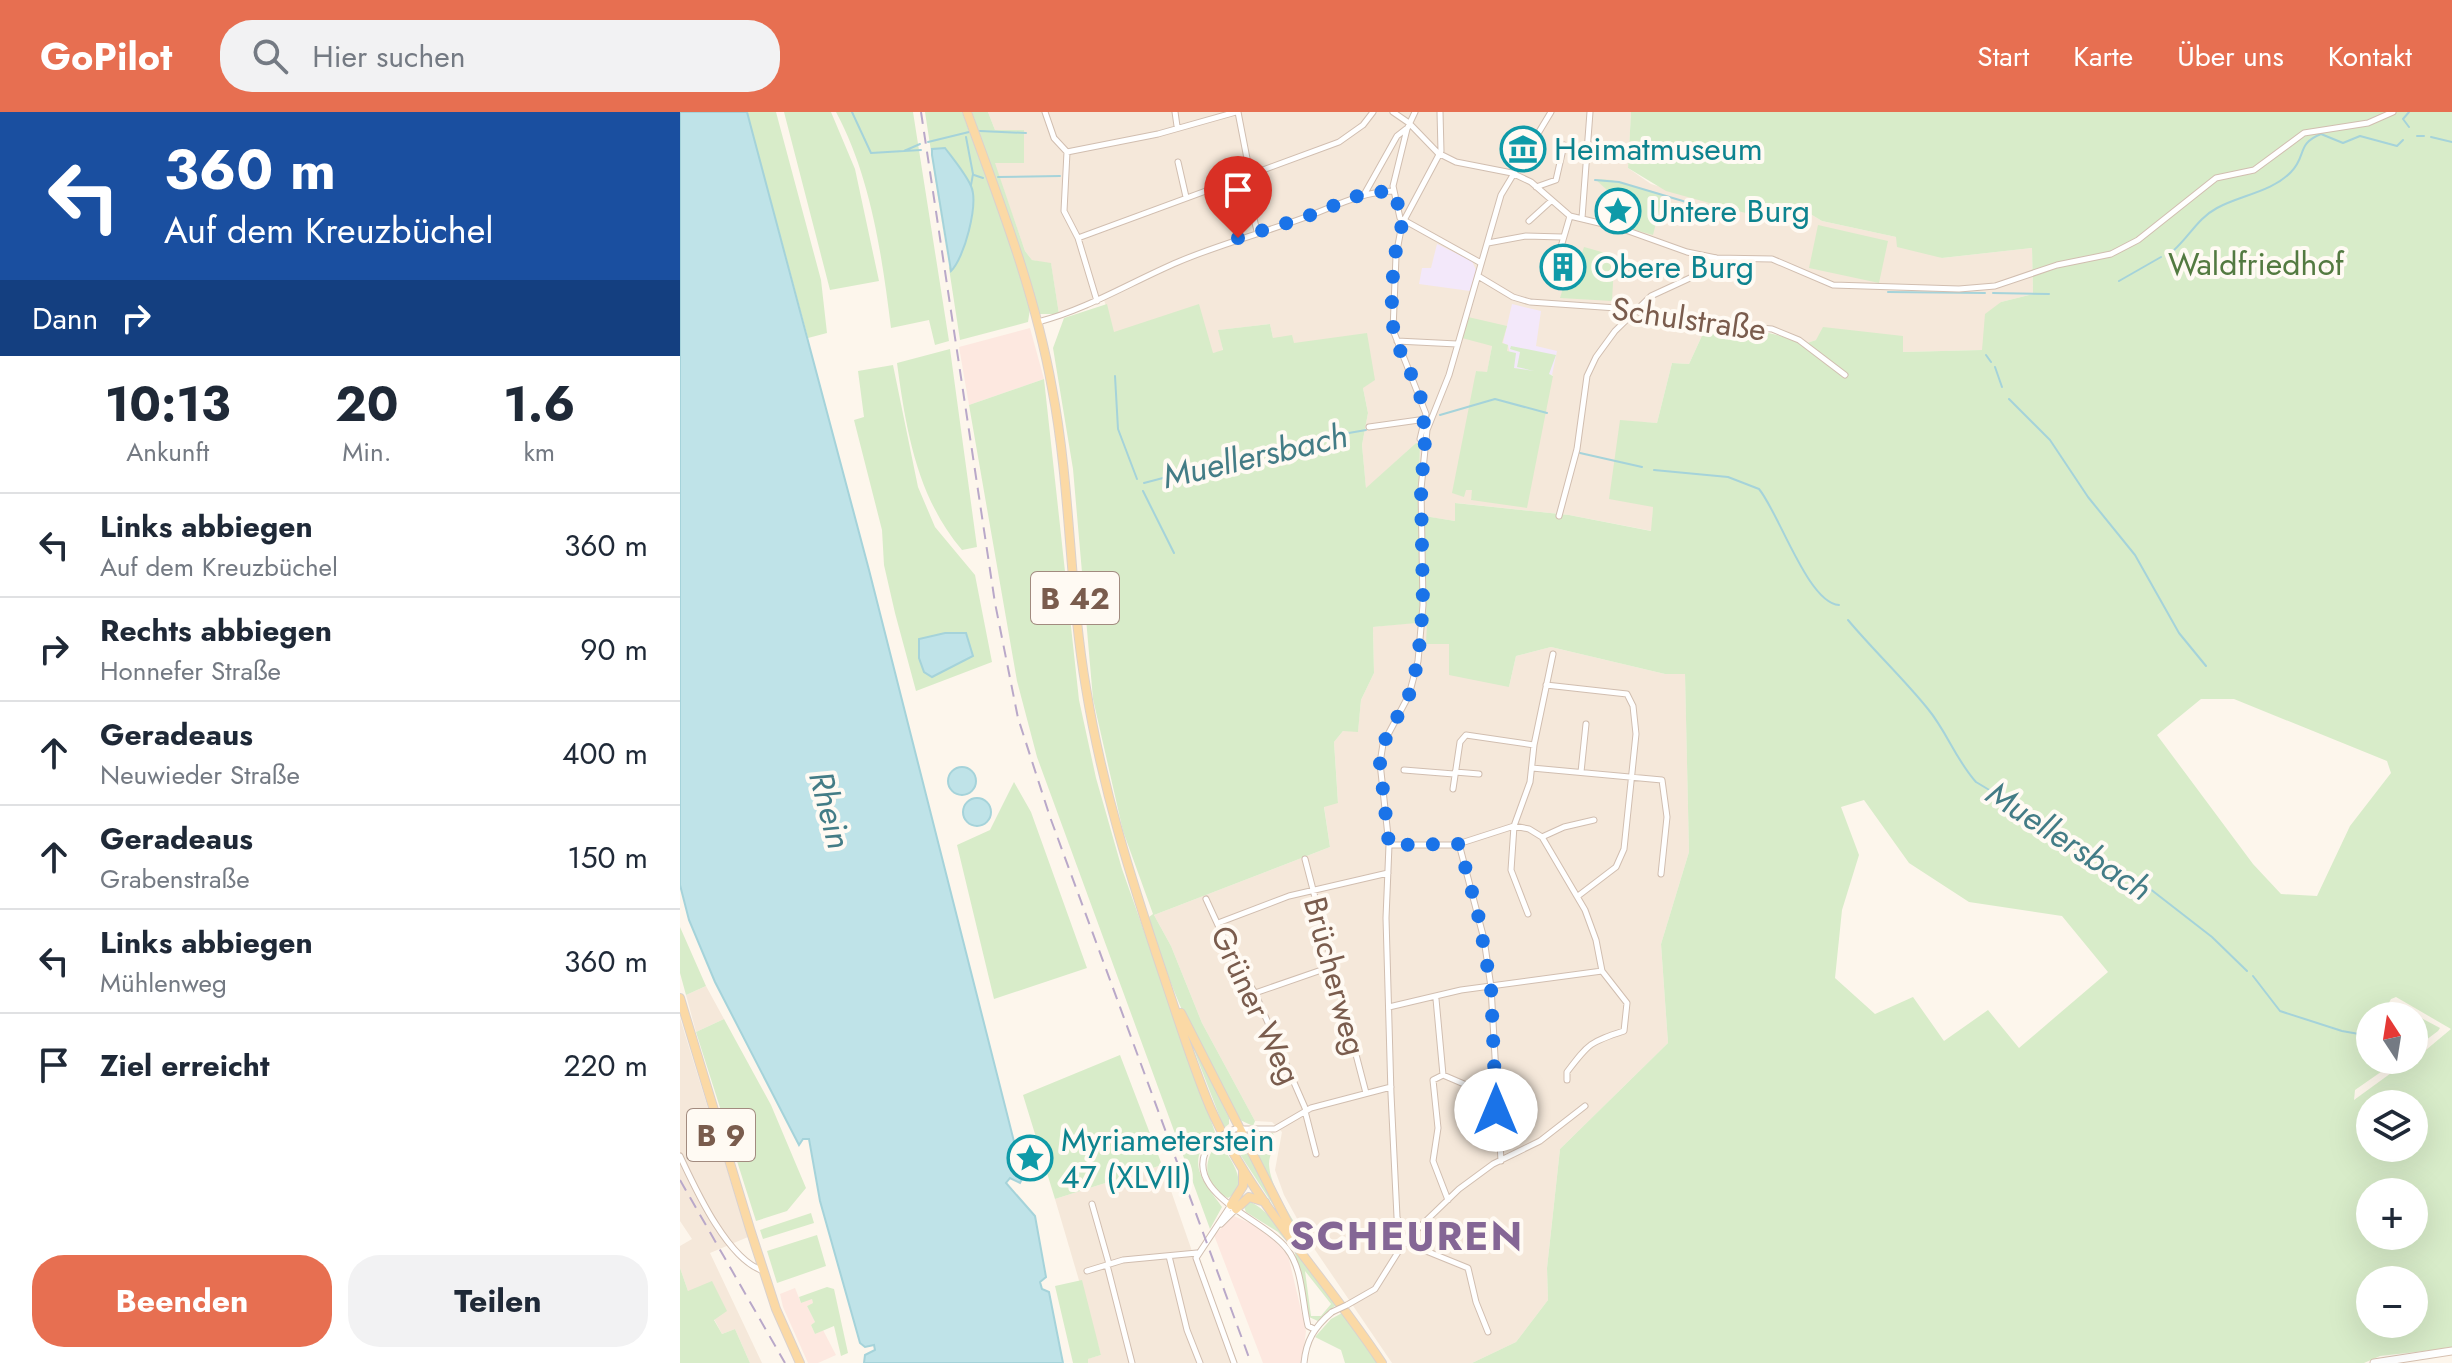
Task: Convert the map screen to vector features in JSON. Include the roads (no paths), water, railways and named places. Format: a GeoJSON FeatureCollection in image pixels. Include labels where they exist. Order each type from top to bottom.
{"type":"FeatureCollection","features":[{"type":"Feature","properties":{"kind":"main road","name":"B 42"},"geometry":{"type":"LineString","coordinates":[[967,112],[1007,219],[1038,322],[1057,420],[1085,686],[1099,761],[1128,867],[1173,1003],[1204,1093],[1243,1169],[1382,1363]]}},
{"type":"Feature","properties":{"kind":"main road","name":"B 9"},"geometry":{"type":"LineString","coordinates":[[680,998],[764,1271],[800,1363]]}},
{"type":"Feature","properties":{"kind":"main road"},"geometry":{"type":"LineString","coordinates":[[1173,1003],[1297,1246]]}},
{"type":"Feature","properties":{"kind":"main road"},"geometry":{"type":"LineString","coordinates":[[1233,1207],[1243,1186],[1243,1169]]}},
{"type":"Feature","properties":{"kind":"main road"},"geometry":{"type":"LineString","coordinates":[[1233,1207],[1249,1197],[1266,1203]]}},
{"type":"Feature","properties":{"kind":"main road"},"geometry":{"type":"LineString","coordinates":[[2374,1363],[2452,1351]]}},
{"type":"Feature","properties":{"kind":"street"},"geometry":{"type":"LineString","coordinates":[[1045,112],[1054,138],[1067,152],[1063,202],[1078,238],[1097,301]]}},
{"type":"Feature","properties":{"kind":"street"},"geometry":{"type":"LineString","coordinates":[[1175,112],[1177,126]]}},
{"type":"Feature","properties":{"kind":"street"},"geometry":{"type":"LineString","coordinates":[[1067,152],[1158,134],[1177,126],[1237,112],[1257,231]]}},
{"type":"Feature","properties":{"kind":"street"},"geometry":{"type":"LineString","coordinates":[[1078,238],[1339,142],[1363,125],[1373,112]]}},
{"type":"Feature","properties":{"kind":"street"},"geometry":{"type":"LineString","coordinates":[[1393,112],[1438,153],[1456,162],[1512,173],[1536,187],[1570,216],[1716,258],[1772,259],[1833,285],[1959,289],[1995,286],[2128,247],[2216,178],[2254,170],[2304,133],[2368,123],[2393,112]]}},
{"type":"Feature","properties":{"kind":"street"},"geometry":{"type":"LineString","coordinates":[[1415,112],[1408,126],[1393,191],[1404,221],[1481,263]]}},
{"type":"Feature","properties":{"kind":"street"},"geometry":{"type":"LineString","coordinates":[[1425,441],[1420,438],[1426,419],[1397,341],[1393,321],[1396,248],[1404,221],[1442,147],[1440,112]]}},
{"type":"Feature","properties":{"kind":"street"},"geometry":{"type":"LineString","coordinates":[[1404,1241],[1397,1217],[1389,1007],[1389,845],[1380,763],[1383,744],[1416,674],[1422,620],[1421,489],[1425,441],[1496,210],[1512,173],[1551,112]]}},
{"type":"Feature","properties":{"kind":"street"},"geometry":{"type":"LineString","coordinates":[[1582,219],[1588,173],[1590,112]]}},
{"type":"Feature","properties":{"kind":"street"},"geometry":{"type":"LineString","coordinates":[[1365,193],[1397,136],[1408,126]]}},
{"type":"Feature","properties":{"kind":"street"},"geometry":{"type":"LineString","coordinates":[[1536,187],[1556,180],[1564,145]]}},
{"type":"Feature","properties":{"kind":"street"},"geometry":{"type":"LineString","coordinates":[[1178,162],[1186,197]]}},
{"type":"Feature","properties":{"kind":"street"},"geometry":{"type":"LineString","coordinates":[[1038,322],[1097,301],[1175,263],[1257,231],[1303,218],[1365,193],[1393,191]]}},
{"type":"Feature","properties":{"kind":"street"},"geometry":{"type":"LineString","coordinates":[[1529,221],[1551,201]]}},
{"type":"Feature","properties":{"kind":"street"},"geometry":{"type":"LineString","coordinates":[[1558,257],[1570,216]]}},
{"type":"Feature","properties":{"kind":"street"},"geometry":{"type":"LineString","coordinates":[[1488,242],[1526,236],[1562,237]]}},
{"type":"Feature","properties":{"kind":"street"},"geometry":{"type":"LineString","coordinates":[[1559,516],[1577,449],[1587,376],[1605,344],[1657,291],[1703,272],[1716,258]]}},
{"type":"Feature","properties":{"kind":"street","name":"Schulstraße"},"geometry":{"type":"LineString","coordinates":[[1478,276],[1513,297],[1545,305],[1638,311],[1648,319],[1772,329],[1799,340],[1845,375]]}},
{"type":"Feature","properties":{"kind":"street"},"geometry":{"type":"LineString","coordinates":[[1397,341],[1457,344]]}},
{"type":"Feature","properties":{"kind":"street"},"geometry":{"type":"LineString","coordinates":[[1369,427],[1426,419]]}},
{"type":"Feature","properties":{"kind":"street"},"geometry":{"type":"LineString","coordinates":[[1528,914],[1511,870],[1514,826],[1527,794],[1553,654]]}},
{"type":"Feature","properties":{"kind":"street"},"geometry":{"type":"LineString","coordinates":[[1546,685],[1627,694],[1635,717],[1620,860],[1607,876],[1578,896]]}},
{"type":"Feature","properties":{"kind":"street"},"geometry":{"type":"LineString","coordinates":[[1581,772],[1586,724]]}},
{"type":"Feature","properties":{"kind":"street"},"geometry":{"type":"LineString","coordinates":[[1453,789],[1460,742],[1466,735],[1534,745]]}},
{"type":"Feature","properties":{"kind":"street"},"geometry":{"type":"LineString","coordinates":[[1532,768],[1631,776],[1664,782],[1667,817],[1661,874]]}},
{"type":"Feature","properties":{"kind":"street"},"geometry":{"type":"LineString","coordinates":[[1404,770],[1479,774]]}},
{"type":"Feature","properties":{"kind":"street"},"geometry":{"type":"LineString","coordinates":[[1542,837],[1564,827],[1594,820]]}},
{"type":"Feature","properties":{"kind":"street"},"geometry":{"type":"LineString","coordinates":[[1389,845],[1459,844],[1514,826],[1529,829],[1542,837],[1578,896],[1591,924],[1602,971],[1624,995],[1626,1027],[1588,1045],[1567,1072],[1567,1080]]}},
{"type":"Feature","properties":{"kind":"street"},"geometry":{"type":"LineString","coordinates":[[1459,844],[1478,914],[1491,987],[1501,1161]]}},
{"type":"Feature","properties":{"kind":"street","name":"Brücherweg"},"geometry":{"type":"LineString","coordinates":[[1305,859],[1366,1093]]}},
{"type":"Feature","properties":{"kind":"street"},"geometry":{"type":"LineString","coordinates":[[1218,923],[1266,903],[1388,873]]}},
{"type":"Feature","properties":{"kind":"street","name":"Grüner Weg"},"geometry":{"type":"LineString","coordinates":[[1206,899],[1234,960],[1255,993],[1305,1111],[1316,1154]]}},
{"type":"Feature","properties":{"kind":"street"},"geometry":{"type":"LineString","coordinates":[[1255,993],[1333,966]]}},
{"type":"Feature","properties":{"kind":"street"},"geometry":{"type":"LineString","coordinates":[[1389,1007],[1491,987],[1602,971]]}},
{"type":"Feature","properties":{"kind":"street"},"geometry":{"type":"LineString","coordinates":[[1436,999],[1443,1075]]}},
{"type":"Feature","properties":{"kind":"street"},"geometry":{"type":"LineString","coordinates":[[1448,1200],[1433,1161],[1438,1128],[1433,1080],[1443,1075],[1471,1087],[1496,1087]]}},
{"type":"Feature","properties":{"kind":"street"},"geometry":{"type":"LineString","coordinates":[[1314,1329],[1308,1326],[1296,1269],[1288,1250],[1269,1231],[1211,1189],[1205,1178],[1203,1161],[1212,1140],[1238,1129],[1275,1129],[1305,1111],[1391,1087]]}},
{"type":"Feature","properties":{"kind":"street"},"geometry":{"type":"LineString","coordinates":[[1304,1363],[1305,1346],[1314,1329],[1332,1312],[1375,1289],[1404,1241],[1459,1189],[1501,1161],[1540,1141],[1585,1106]]}},
{"type":"Feature","properties":{"kind":"street"},"geometry":{"type":"LineString","coordinates":[[680,1156],[723,1234],[752,1267],[764,1271]]}},
{"type":"Feature","properties":{"kind":"street"},"geometry":{"type":"LineString","coordinates":[[1092,1204],[1132,1363]]}},
{"type":"Feature","properties":{"kind":"street"},"geometry":{"type":"LineString","coordinates":[[1233,1207],[1197,1253],[1198,1268],[1234,1363]]}},
{"type":"Feature","properties":{"kind":"street"},"geometry":{"type":"LineString","coordinates":[[1404,1241],[1468,1268],[1476,1302],[1488,1332]]}},
{"type":"Feature","properties":{"kind":"street"},"geometry":{"type":"LineString","coordinates":[[1087,1271],[1108,1264],[1197,1253]]}},
{"type":"Feature","properties":{"kind":"street"},"geometry":{"type":"LineString","coordinates":[[1169,1256],[1187,1330],[1200,1363]]}},
{"type":"Feature","properties":{"kind":"water","name":"Rhein"},"geometry":{"type":"Polygon","coordinates":[[[680,112],[747,112],[869,570],[1023,1177],[1020,1183],[1010,1178],[1006,1183],[1035,1216],[1046,1277],[1040,1282],[1042,1289],[1049,1292],[1063,1363],[864,1363],[865,1355],[875,1350],[874,1345],[865,1347],[860,1343],[820,1201],[809,1139],[803,1139],[799,1145],[715,982],[689,920],[680,885],[680,112]]]}},
{"type":"Feature","properties":{"kind":"water"},"geometry":{"type":"Polygon","coordinates":[[[945,148],[966,176],[973,194],[969,231],[961,255],[951,271],[932,155],[932,149],[945,148]]]}},
{"type":"Feature","properties":{"kind":"water"},"geometry":{"type":"Polygon","coordinates":[[[945,633],[966,633],[973,656],[932,677],[924,672],[919,658],[919,639],[945,633]]]}},
{"type":"Feature","properties":{"kind":"water"},"geometry":{"type":"Polygon","coordinates":[[[962,767],[972,771],[976,781],[972,791],[962,795],[952,791],[948,781],[952,771],[962,767]]]}},
{"type":"Feature","properties":{"kind":"water"},"geometry":{"type":"Polygon","coordinates":[[[977,798],[987,802],[991,812],[987,822],[977,826],[967,822],[963,812],[967,802],[977,798]]]}},
{"type":"Feature","properties":{"kind":"waterway"},"geometry":{"type":"LineString","coordinates":[[852,112],[871,153],[904,151],[920,144]]}},
{"type":"Feature","properties":{"kind":"waterway"},"geometry":{"type":"LineString","coordinates":[[2409,112],[2403,119],[2409,127]]}},
{"type":"Feature","properties":{"kind":"waterway"},"geometry":{"type":"LineString","coordinates":[[980,131],[1026,133]]}},
{"type":"Feature","properties":{"kind":"waterway"},"geometry":{"type":"LineString","coordinates":[[928,142],[969,132]]}},
{"type":"Feature","properties":{"kind":"waterway"},"geometry":{"type":"LineString","coordinates":[[2173,251],[2210,212],[2283,179],[2296,166],[2308,142],[2321,134],[2343,143],[2360,136],[2397,146],[2403,140]]}},
{"type":"Feature","properties":{"kind":"waterway"},"geometry":{"type":"LineString","coordinates":[[2417,136],[2424,136]]}},
{"type":"Feature","properties":{"kind":"waterway"},"geometry":{"type":"LineString","coordinates":[[966,137],[973,174],[971,185]]}},
{"type":"Feature","properties":{"kind":"waterway"},"geometry":{"type":"LineString","coordinates":[[2431,137],[2452,142]]}},
{"type":"Feature","properties":{"kind":"waterway"},"geometry":{"type":"LineString","coordinates":[[904,151],[921,150]]}},
{"type":"Feature","properties":{"kind":"waterway"},"geometry":{"type":"LineString","coordinates":[[974,175],[983,178]]}},
{"type":"Feature","properties":{"kind":"waterway"},"geometry":{"type":"LineString","coordinates":[[998,177],[1060,176]]}},
{"type":"Feature","properties":{"kind":"waterway"},"geometry":{"type":"LineString","coordinates":[[1595,180],[1619,182],[1703,207]]}},
{"type":"Feature","properties":{"kind":"waterway"},"geometry":{"type":"LineString","coordinates":[[2119,281],[2161,257]]}},
{"type":"Feature","properties":{"kind":"waterway"},"geometry":{"type":"LineString","coordinates":[[1888,292],[1985,293]]}},
{"type":"Feature","properties":{"kind":"waterway"},"geometry":{"type":"LineString","coordinates":[[1993,293],[2049,294]]}},
{"type":"Feature","properties":{"kind":"waterway"},"geometry":{"type":"LineString","coordinates":[[1986,355],[1991,362]]}},
{"type":"Feature","properties":{"kind":"waterway"},"geometry":{"type":"LineString","coordinates":[[1995,367],[2002,387]]}},
{"type":"Feature","properties":{"kind":"waterway","name":"Muellersbach"},"geometry":{"type":"LineString","coordinates":[[1115,376],[1118,429],[1137,479]]}},
{"type":"Feature","properties":{"kind":"waterway","name":"Muellersbach"},"geometry":{"type":"LineString","coordinates":[[1440,415],[1495,399],[1547,413]]}},
{"type":"Feature","properties":{"kind":"waterway"},"geometry":{"type":"LineString","coordinates":[[2009,399],[2050,440],[2088,497],[2135,555],[2179,633],[2206,666]]}},
{"type":"Feature","properties":{"kind":"waterway","name":"Muellersbach"},"geometry":{"type":"LineString","coordinates":[[1144,483],[1303,441],[1366,430]]}},
{"type":"Feature","properties":{"kind":"waterway","name":"Muellersbach"},"geometry":{"type":"LineString","coordinates":[[1580,453],[1642,467]]}},
{"type":"Feature","properties":{"kind":"waterway","name":"Muellersbach"},"geometry":{"type":"LineString","coordinates":[[1654,470],[1728,477],[1759,489],[1805,574],[1827,600],[1839,605]]}},
{"type":"Feature","properties":{"kind":"waterway"},"geometry":{"type":"LineString","coordinates":[[1143,491],[1174,553]]}},
{"type":"Feature","properties":{"kind":"waterway","name":"Muellersbach"},"geometry":{"type":"LineString","coordinates":[[1848,620],[1928,709],[1976,782],[2136,878],[2212,937],[2247,971]]}},
{"type":"Feature","properties":{"kind":"waterway","name":"Muellersbach"},"geometry":{"type":"LineString","coordinates":[[2253,976],[2280,1011],[2356,1034]]}},
{"type":"Feature","properties":{"kind":"railway"},"geometry":{"type":"LineString","coordinates":[[921,112],[995,603],[1018,718],[1050,817],[1251,1363]]}},
{"type":"Feature","properties":{"kind":"railway"},"geometry":{"type":"LineString","coordinates":[[680,1180],[785,1363]]}},
{"type":"Feature","properties":{"kind":"place","name":"Heimatmuseum"},"geometry":{"type":"Point","coordinates":[1523,149]}},
{"type":"Feature","properties":{"kind":"place","name":"Untere Burg"},"geometry":{"type":"Point","coordinates":[1618,211]}},
{"type":"Feature","properties":{"kind":"place","name":"Obere Burg"},"geometry":{"type":"Point","coordinates":[1563,267]}},
{"type":"Feature","properties":{"kind":"place","name":"Myriameterstein 47 (XLVII)"},"geometry":{"type":"Point","coordinates":[1030,1158]}},
{"type":"Feature","properties":{"kind":"district","name":"SCHEUREN"},"geometry":{"type":"Point","coordinates":[1407,1236]}},
{"type":"Feature","properties":{"kind":"park label","name":"Waldfriedhof"},"geometry":{"type":"Point","coordinates":[2256,264]}}]}
